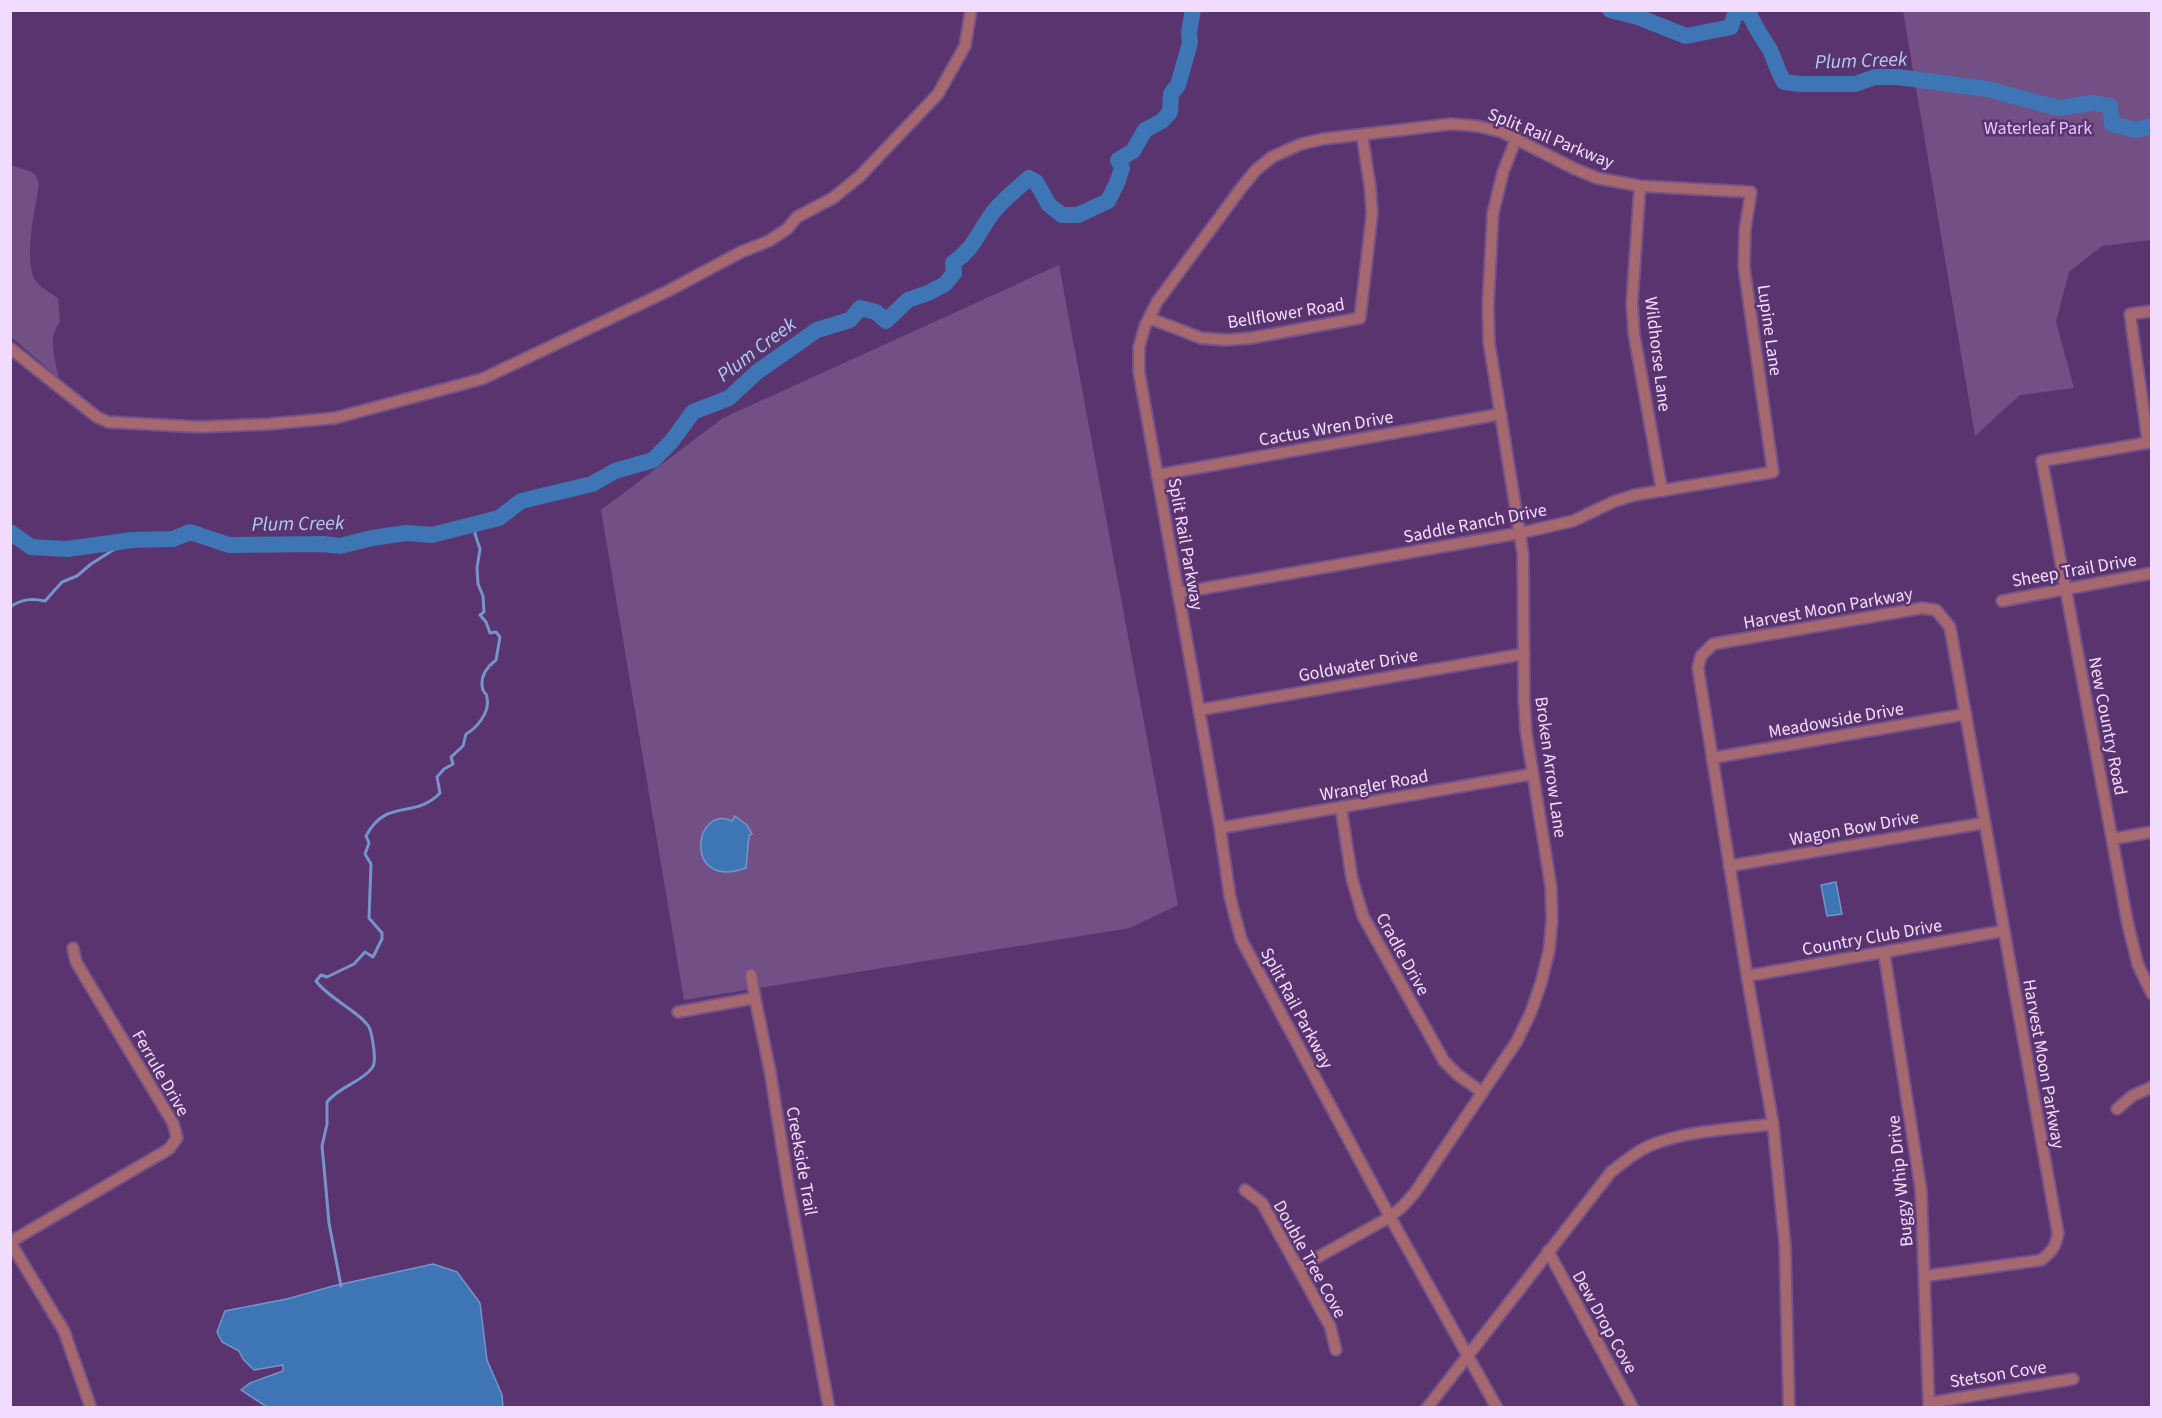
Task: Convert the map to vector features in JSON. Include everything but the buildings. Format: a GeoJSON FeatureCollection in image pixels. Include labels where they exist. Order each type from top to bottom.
{"type":"FeatureCollection","features":[{"type":"Feature","properties":{"kind":"street"},"geometry":{"type":"LineString","coordinates":[[10,348],[97,417],[108,422],[142,425],[200,427],[335,418],[482,379],[668,291],[741,252],[769,241],[787,230],[797,217],[833,198],[860,176],[938,94],[965,46],[971,10]]}},
{"type":"Feature","properties":{"kind":"street","name":"Split Rail Parkway"},"geometry":{"type":"LineString","coordinates":[[1497,1407],[1390,1216],[1241,939],[1230,897],[1220,828],[1139,372],[1139,347],[1157,302],[1256,170],[1272,157],[1301,144],[1451,124],[1477,126],[1502,132],[1597,178],[1640,186],[1751,192]]}},
{"type":"Feature","properties":{"kind":"street","name":"Bellflower Road"},"geometry":{"type":"LineString","coordinates":[[1149,318],[1201,338],[1226,340],[1251,338],[1360,318],[1372,214],[1362,135]]}},
{"type":"Feature","properties":{"kind":"street","name":"Broken Arrow Lane"},"geometry":{"type":"LineString","coordinates":[[1298,1268],[1390,1216],[1404,1206],[1416,1191],[1516,1041],[1531,1012],[1549,951],[1552,920],[1551,887],[1526,720],[1523,554],[1489,342],[1493,213],[1503,172],[1516,139]]}},
{"type":"Feature","properties":{"kind":"street","name":"Wildhorse Lane"},"geometry":{"type":"LineString","coordinates":[[1640,186],[1632,303],[1634,334],[1662,491]]}},
{"type":"Feature","properties":{"kind":"street","name":"Lupine Lane"},"geometry":{"type":"LineString","coordinates":[[1751,192],[1745,230],[1744,267],[1773,472]]}},
{"type":"Feature","properties":{"kind":"street"},"geometry":{"type":"LineString","coordinates":[[2150,442],[2130,314],[2151,311]]}},
{"type":"Feature","properties":{"kind":"street","name":"Cactus Wren Drive"},"geometry":{"type":"LineString","coordinates":[[1157,475],[1501,414]]}},
{"type":"Feature","properties":{"kind":"street","name":"New Country Road"},"geometry":{"type":"LineString","coordinates":[[2150,442],[2042,461],[2132,943],[2151,994]]}},
{"type":"Feature","properties":{"kind":"street","name":"Saddle Ranch Drive"},"geometry":{"type":"LineString","coordinates":[[1178,593],[1520,533],[1573,521],[1616,501],[1773,472]]}},
{"type":"Feature","properties":{"kind":"street","name":"Sheep Trail Drive"},"geometry":{"type":"LineString","coordinates":[[2002,601],[2151,573]]}},
{"type":"Feature","properties":{"kind":"street","name":"Harvest Moon Parkway"},"geometry":{"type":"LineString","coordinates":[[1789,1407],[1785,1245],[1773,1124],[1698,668],[1701,656],[1713,644],[1923,608],[1936,610],[1950,627],[2058,1233],[2056,1244],[2041,1260],[1926,1276]]}},
{"type":"Feature","properties":{"kind":"street","name":"Goldwater Drive"},"geometry":{"type":"LineString","coordinates":[[1199,710],[1524,654]]}},
{"type":"Feature","properties":{"kind":"street","name":"Meadowside Drive"},"geometry":{"type":"LineString","coordinates":[[1712,758],[1965,714]]}},
{"type":"Feature","properties":{"kind":"street","name":"Wrangler Road"},"geometry":{"type":"LineString","coordinates":[[1220,828],[1533,774]]}},
{"type":"Feature","properties":{"kind":"street","name":"Cradle Drive"},"geometry":{"type":"LineString","coordinates":[[1341,808],[1352,879],[1363,916],[1444,1061],[1458,1075],[1482,1092]]}},
{"type":"Feature","properties":{"kind":"street","name":"Wagon Bow Drive"},"geometry":{"type":"LineString","coordinates":[[1729,866],[1984,823]]}},
{"type":"Feature","properties":{"kind":"street"},"geometry":{"type":"LineString","coordinates":[[2112,839],[2151,832]]}},
{"type":"Feature","properties":{"kind":"street","name":"Country Club Drive"},"geometry":{"type":"LineString","coordinates":[[1747,976],[2004,931]]}},
{"type":"Feature","properties":{"kind":"street","name":"Ferrule Drive"},"geometry":{"type":"LineString","coordinates":[[11,1242],[169,1149],[177,1138],[173,1123],[76,962],[73,948]]}},
{"type":"Feature","properties":{"kind":"street","name":"Buggy Whip Drive"},"geometry":{"type":"LineString","coordinates":[[1884,952],[1921,1190],[1929,1405]]}},
{"type":"Feature","properties":{"kind":"street","name":"Creekside Trail"},"geometry":{"type":"LineString","coordinates":[[751,975],[829,1407]]}},
{"type":"Feature","properties":{"kind":"street"},"geometry":{"type":"LineString","coordinates":[[678,1012],[754,998]]}},
{"type":"Feature","properties":{"kind":"street"},"geometry":{"type":"LineString","coordinates":[[2117,1109],[2132,1096],[2151,1087]]}},
{"type":"Feature","properties":{"kind":"street"},"geometry":{"type":"LineString","coordinates":[[1427,1407],[1611,1172],[1632,1155],[1653,1144],[1674,1138],[1773,1124]]}},
{"type":"Feature","properties":{"kind":"street","name":"Double Tree Cove"},"geometry":{"type":"LineString","coordinates":[[1245,1190],[1262,1203],[1330,1326],[1336,1350]]}},
{"type":"Feature","properties":{"kind":"street"},"geometry":{"type":"LineString","coordinates":[[11,1242],[64,1331],[91,1407]]}},
{"type":"Feature","properties":{"kind":"street","name":"Dew Drop Cove"},"geometry":{"type":"LineString","coordinates":[[1548,1251],[1633,1407]]}},
{"type":"Feature","properties":{"kind":"street","name":"Stetson Cove"},"geometry":{"type":"LineString","coordinates":[[1929,1405],[2073,1379]]}},
{"type":"Feature","properties":{"kind":"green space","name":"Waterleaf Park"},"geometry":{"type":"Polygon","coordinates":[[[1903,11],[2151,11],[2151,240],[2102,246],[2069,272],[2056,322],[2074,388],[2020,395],[1975,436],[1903,11]]]}},
{"type":"Feature","properties":{"kind":"green space"},"geometry":{"type":"Polygon","coordinates":[[[11,165],[36,175],[39,184],[31,236],[31,264],[38,284],[58,298],[60,322],[53,342],[59,378],[11,337],[11,165]]]}},
{"type":"Feature","properties":{"kind":"green space"},"geometry":{"type":"Polygon","coordinates":[[[1059,265],[1178,905],[1130,928],[684,1000],[601,510],[723,418],[1059,265]]]}},
{"type":"Feature","properties":{"kind":"water"},"geometry":{"type":"Polygon","coordinates":[[[735,816],[747,825],[752,834],[749,836],[746,868],[725,872],[711,868],[703,858],[701,846],[703,834],[709,824],[719,819],[732,821],[735,816]]]}},
{"type":"Feature","properties":{"kind":"water"},"geometry":{"type":"Polygon","coordinates":[[[1836,882],[1842,914],[1827,916],[1821,885],[1836,882]]]}},
{"type":"Feature","properties":{"kind":"water"},"geometry":{"type":"Polygon","coordinates":[[[433,1264],[457,1272],[480,1303],[487,1360],[502,1395],[503,1407],[267,1407],[241,1390],[250,1383],[283,1371],[283,1365],[254,1370],[243,1359],[239,1351],[222,1342],[217,1332],[225,1311],[287,1299],[333,1286],[433,1264]]]}},
{"type":"Feature","properties":{"kind":"waterway","name":"Plum Creek"},"geometry":{"type":"LineString","coordinates":[[10,532],[31,547],[67,549],[132,540],[173,539],[190,532],[229,545],[323,544],[340,546],[406,533],[432,535],[499,518],[521,501],[592,484],[615,471],[653,460],[671,442],[693,412],[729,398],[757,372],[817,330],[850,320],[860,308],[876,312],[886,321],[908,300],[945,284],[954,273],[953,263],[971,245],[994,211],[1029,178],[1036,182],[1049,205],[1062,215],[1078,215],[1108,201],[1122,168],[1118,160],[1133,151],[1145,130],[1162,121],[1170,112],[1171,94],[1178,85],[1190,43],[1189,32],[1193,10]]}},
{"type":"Feature","properties":{"kind":"waterway","name":"Plum Creek"},"geometry":{"type":"LineString","coordinates":[[1610,10],[1638,17],[1686,36],[1731,27],[1735,14],[1748,11],[1770,50],[1784,82],[1855,84],[1875,77],[1898,77],[1987,89],[2058,108],[2094,103],[2110,106],[2112,124],[2136,130],[2152,126]]}},
{"type":"Feature","properties":{"kind":"waterway"},"geometry":{"type":"LineString","coordinates":[[341,1286],[329,1223],[322,1146],[327,1124],[327,1102],[338,1092],[368,1073],[374,1064],[374,1050],[370,1029],[364,1021],[328,994],[316,981],[321,975],[327,977],[354,964],[365,952],[373,957],[382,939],[382,933],[369,918],[371,864],[365,854],[369,843],[366,836],[374,824],[383,817],[392,812],[420,806],[440,793],[437,777],[453,764],[451,757],[463,746],[466,734],[478,724],[487,709],[487,696],[483,690],[482,681],[487,669],[496,660],[500,637],[496,632],[490,633],[486,622],[480,615],[484,612],[483,596],[478,584],[477,568],[480,549],[475,534],[478,522]]}},
{"type":"Feature","properties":{"kind":"waterway"},"geometry":{"type":"LineString","coordinates":[[10,607],[27,600],[45,601],[62,582],[77,576],[123,541]]}}]}
